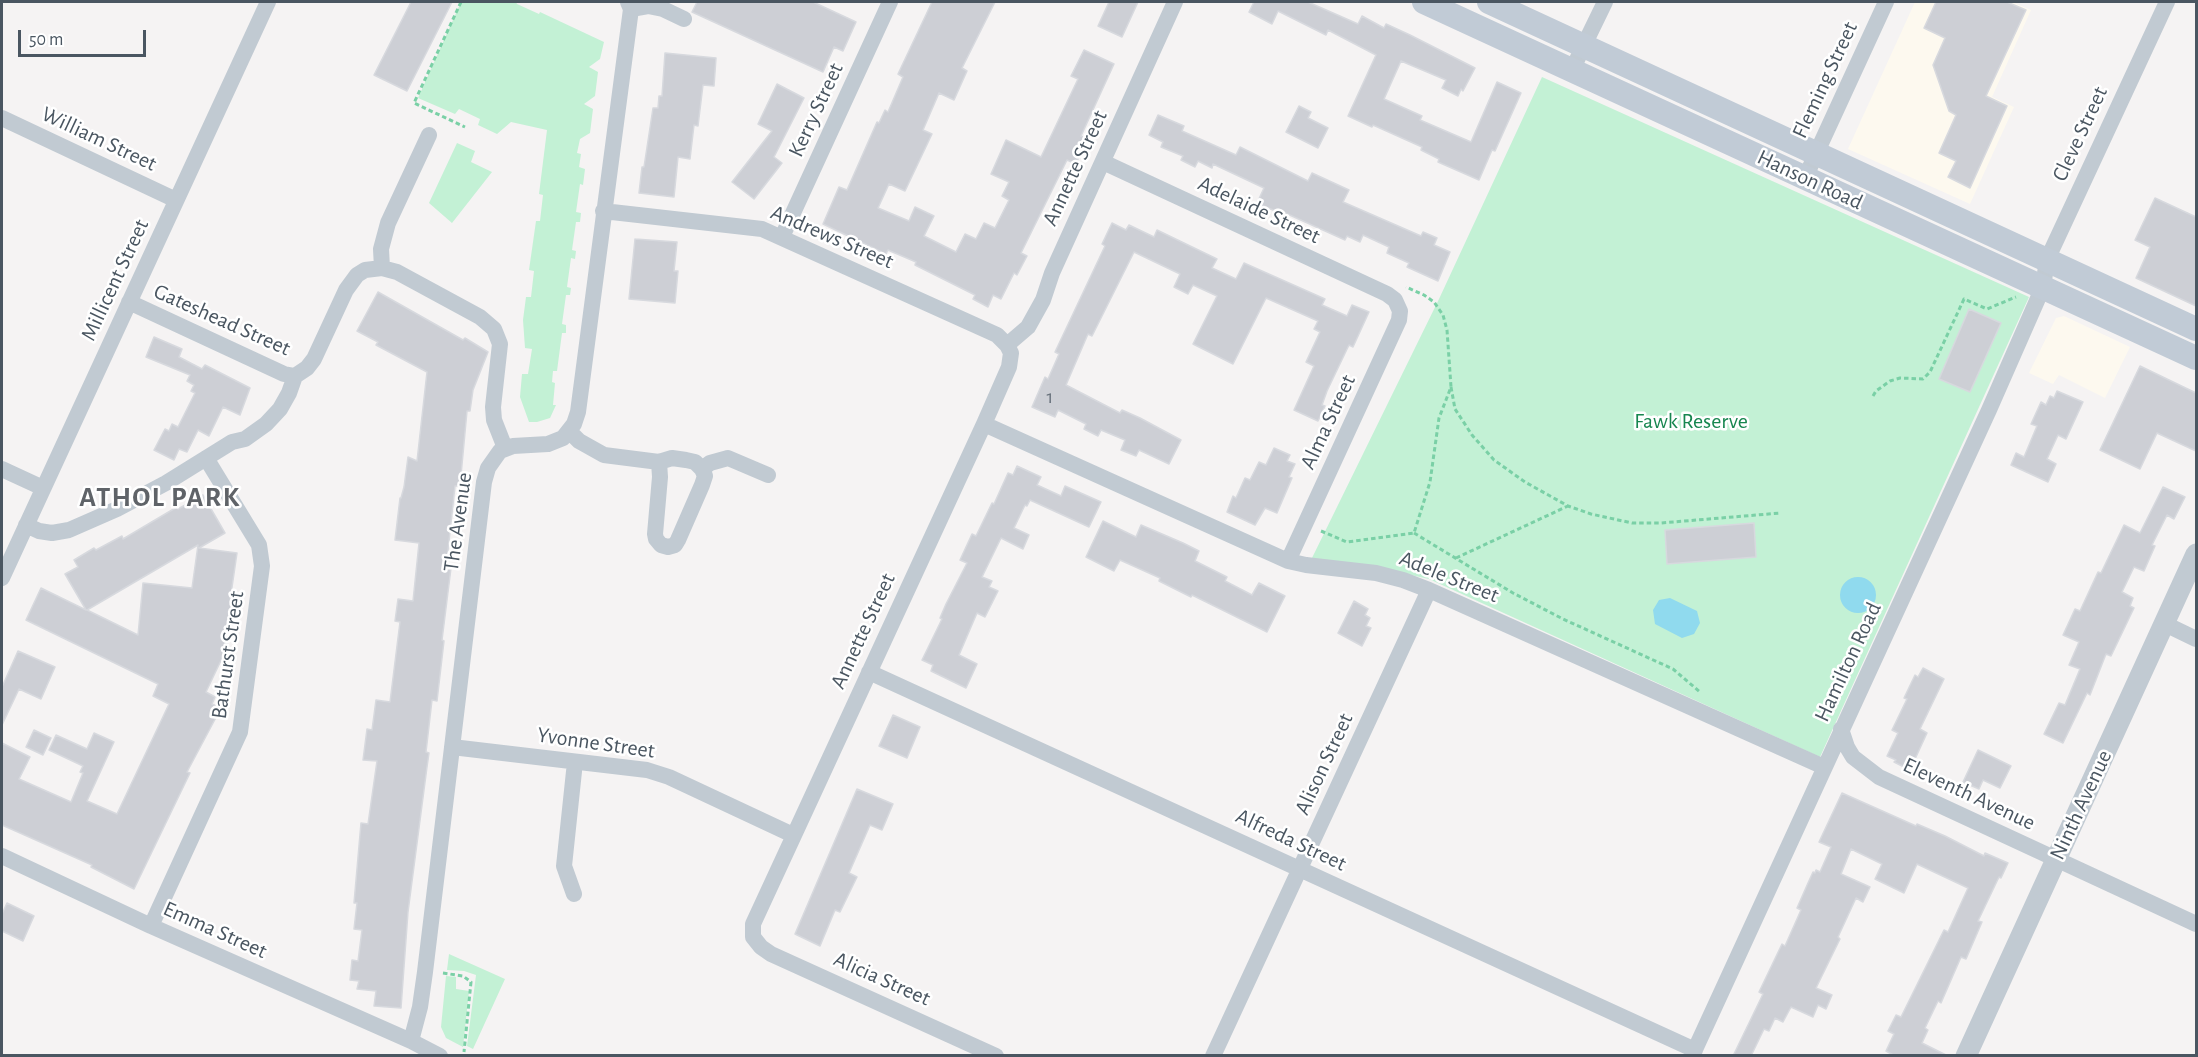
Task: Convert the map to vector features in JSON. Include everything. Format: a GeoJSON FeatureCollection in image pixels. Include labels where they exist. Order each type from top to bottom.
{"type":"FeatureCollection","features":[{"type":"Feature","properties":{"kind":"main road","name":"Hanson Road"},"geometry":{"type":"LineString","coordinates":[[1424,2],[1804,177],[2032,291],[2196,358]]}},
{"type":"Feature","properties":{"kind":"main road","name":"Hanson Road"},"geometry":{"type":"LineString","coordinates":[[1489,2],[2196,329]]}},
{"type":"Feature","properties":{"kind":"street","name":"Millicent Street"},"geometry":{"type":"LineString","coordinates":[[2,578],[268,2]]}},
{"type":"Feature","properties":{"kind":"street","name":"Kerry Street"},"geometry":{"type":"LineString","coordinates":[[782,237],[890,2]]}},
{"type":"Feature","properties":{"kind":"street","name":"Annette Street"},"geometry":{"type":"LineString","coordinates":[[753,937],[753,924],[1009,367],[1011,353],[1002,340],[1028,327],[1044,300],[1052,273],[1175,2]]}},
{"type":"Feature","properties":{"kind":"street"},"geometry":{"type":"LineString","coordinates":[[1572,70],[1605,2]]}},
{"type":"Feature","properties":{"kind":"street","name":"Fleming Street"},"geometry":{"type":"LineString","coordinates":[[1804,177],[1886,2]]}},
{"type":"Feature","properties":{"kind":"street","name":"Cleve Street"},"geometry":{"type":"LineString","coordinates":[[2032,291],[2167,2]]}},
{"type":"Feature","properties":{"kind":"street"},"geometry":{"type":"LineString","coordinates":[[429,135],[388,223],[381,249],[382,268],[403,275],[480,318],[494,329],[500,344],[494,420],[505,448],[556,442],[570,432],[578,412],[629,5],[663,9],[684,19]]}},
{"type":"Feature","properties":{"kind":"street","name":"William Street"},"geometry":{"type":"LineString","coordinates":[[2,118],[176,200]]}},
{"type":"Feature","properties":{"kind":"street","name":"Adelaide Street"},"geometry":{"type":"LineString","coordinates":[[1103,162],[1387,294],[1395,300]]}},
{"type":"Feature","properties":{"kind":"street","name":"Andrews Street"},"geometry":{"type":"LineString","coordinates":[[603,211],[762,230],[782,237],[1002,340]]}},
{"type":"Feature","properties":{"kind":"street","name":"Gateshead Street"},"geometry":{"type":"LineString","coordinates":[[129,302],[284,374],[295,376],[307,368],[314,359],[351,281],[365,270],[382,268]]}},
{"type":"Feature","properties":{"kind":"street","name":"Hamilton Road"},"geometry":{"type":"LineString","coordinates":[[1694,1053],[1989,410],[2032,291]]}},
{"type":"Feature","properties":{"kind":"street","name":"Alma Street"},"geometry":{"type":"LineString","coordinates":[[1288,561],[1399,320],[1400,311],[1395,300]]}},
{"type":"Feature","properties":{"kind":"street"},"geometry":{"type":"LineString","coordinates":[[26,525],[51,533],[69,530],[117,509],[166,483],[232,442],[245,439],[266,424],[285,401],[295,376]]}},
{"type":"Feature","properties":{"kind":"street","name":"Adele Street"},"geometry":{"type":"LineString","coordinates":[[984,424],[1288,561],[1376,573],[1429,590],[1824,767]]}},
{"type":"Feature","properties":{"kind":"street"},"geometry":{"type":"LineString","coordinates":[[570,432],[579,441],[603,455],[658,462],[672,458],[695,462],[702,469],[705,476],[702,485],[678,540],[675,545],[668,547],[661,545],[655,534],[660,477],[658,462]]}},
{"type":"Feature","properties":{"kind":"street","name":"The Avenue"},"geometry":{"type":"LineString","coordinates":[[411,1041],[420,1007],[425,972],[484,482],[492,459],[505,448]]}},
{"type":"Feature","properties":{"kind":"street","name":"Bathurst Street"},"geometry":{"type":"LineString","coordinates":[[151,926],[240,732],[262,566],[259,545],[206,458]]}},
{"type":"Feature","properties":{"kind":"street"},"geometry":{"type":"LineString","coordinates":[[702,469],[710,463],[728,458],[768,475]]}},
{"type":"Feature","properties":{"kind":"street"},"geometry":{"type":"LineString","coordinates":[[2,469],[43,488]]}},
{"type":"Feature","properties":{"kind":"street","name":"Ninth Avenue"},"geometry":{"type":"LineString","coordinates":[[1966,1056],[2196,554]]}},
{"type":"Feature","properties":{"kind":"street","name":"Alison Street"},"geometry":{"type":"LineString","coordinates":[[1213,1056],[1429,590]]}},
{"type":"Feature","properties":{"kind":"street"},"geometry":{"type":"LineString","coordinates":[[2165,624],[2196,639]]}},
{"type":"Feature","properties":{"kind":"street","name":"Alfreda Street"},"geometry":{"type":"LineString","coordinates":[[869,672],[1300,869],[1694,1053]]}},
{"type":"Feature","properties":{"kind":"street","name":"Eleventh Avenue"},"geometry":{"type":"LineString","coordinates":[[1841,729],[1847,747],[1854,757],[1878,777],[2196,924]]}},
{"type":"Feature","properties":{"kind":"street","name":"Yvonne Street"},"geometry":{"type":"LineString","coordinates":[[452,747],[647,770],[669,777],[793,835]]}},
{"type":"Feature","properties":{"kind":"street"},"geometry":{"type":"LineString","coordinates":[[574,894],[564,866],[575,762]]}},
{"type":"Feature","properties":{"kind":"street","name":"Emma Street"},"geometry":{"type":"LineString","coordinates":[[2,856],[151,926],[411,1041]]}},
{"type":"Feature","properties":{"kind":"street","name":"Alicia Street"},"geometry":{"type":"LineString","coordinates":[[753,937],[771,954],[996,1056]]}},
{"type":"Feature","properties":{"kind":"street"},"geometry":{"type":"LineString","coordinates":[[411,1041],[440,1056]]}},
{"type":"Feature","properties":{"kind":"path"},"geometry":{"type":"LineString","coordinates":[[461,2],[414,103],[465,127]]}},
{"type":"Feature","properties":{"kind":"path"},"geometry":{"type":"LineString","coordinates":[[1407,287],[1429,298],[1443,315],[1447,330],[1455,409],[1472,435],[1494,460],[1525,482],[1568,506],[1591,514],[1632,523],[1661,523],[1781,513]]}},
{"type":"Feature","properties":{"kind":"path"},"geometry":{"type":"LineString","coordinates":[[1873,396],[1890,381],[1900,378],[1923,379],[1930,372],[1964,300],[1987,309],[2032,291]]}},
{"type":"Feature","properties":{"kind":"path"},"geometry":{"type":"LineString","coordinates":[[1414,533],[1430,482],[1439,418],[1451,387]]}},
{"type":"Feature","properties":{"kind":"path"},"geometry":{"type":"LineString","coordinates":[[1456,558],[1568,506]]}},
{"type":"Feature","properties":{"kind":"path"},"geometry":{"type":"LineString","coordinates":[[1316,529],[1347,542],[1414,533],[1563,619],[1673,669],[1704,696]]}},
{"type":"Feature","properties":{"kind":"path"},"geometry":{"type":"LineString","coordinates":[[443,973],[463,976],[471,982],[464,1052]]}},
{"type":"Feature","properties":{"kind":"shaded area"},"geometry":{"type":"Polygon","coordinates":[[[1915,2],[2012,2],[2031,10],[1992,97],[2014,107],[1970,204],[1848,149],[1915,2]]]}},
{"type":"Feature","properties":{"kind":"shaded area"},"geometry":{"type":"Polygon","coordinates":[[[2064,316],[2130,347],[2105,398],[2059,375],[2053,384],[2029,373],[2056,318],[2064,316]]]}},
{"type":"Feature","properties":{"kind":"green space"},"geometry":{"type":"Polygon","coordinates":[[[461,2],[516,2],[604,42],[600,59],[589,67],[598,72],[595,96],[584,104],[593,109],[590,133],[580,139],[577,153],[581,154],[579,167],[585,169],[583,185],[580,184],[576,212],[581,213],[580,222],[576,222],[572,250],[576,251],[575,259],[571,258],[567,287],[571,288],[570,295],[566,295],[562,324],[566,325],[566,333],[562,333],[557,371],[553,371],[552,382],[555,383],[553,405],[556,405],[550,418],[537,422],[529,422],[520,397],[522,374],[528,374],[532,349],[525,348],[523,320],[526,297],[531,297],[534,271],[529,270],[536,221],[540,221],[543,195],[539,194],[547,130],[511,122],[497,134],[478,125],[480,119],[459,109],[455,114],[418,98],[461,2]]]}},
{"type":"Feature","properties":{"kind":"green space","name":"Fawk Reserve"},"geometry":{"type":"Polygon","coordinates":[[[1542,77],[2029,297],[1820,757],[1429,579],[1383,569],[1311,560],[1439,299],[1542,77]]]}},
{"type":"Feature","properties":{"kind":"green space"},"geometry":{"type":"Polygon","coordinates":[[[457,143],[475,151],[471,162],[492,172],[452,223],[429,203],[457,143]]]}},
{"type":"Feature","properties":{"kind":"green space"},"geometry":{"type":"Polygon","coordinates":[[[449,954],[505,979],[473,1049],[467,1046],[476,975],[464,971],[447,970],[449,954]]]}},
{"type":"Feature","properties":{"kind":"green space"},"geometry":{"type":"Polygon","coordinates":[[[446,976],[456,977],[456,989],[469,991],[463,1047],[446,1038],[441,1027],[446,976]]]}},
{"type":"Feature","properties":{"kind":"water"},"geometry":{"type":"Polygon","coordinates":[[[1858,577],[1870,583],[1876,595],[1870,607],[1858,613],[1846,607],[1840,595],[1846,583],[1858,577]]]}},
{"type":"Feature","properties":{"kind":"water"},"geometry":{"type":"Polygon","coordinates":[[[1670,598],[1697,611],[1700,623],[1694,634],[1682,638],[1655,624],[1653,610],[1659,600],[1670,598]]]}},
{"type":"Feature","properties":{"kind":"building"},"geometry":{"type":"Polygon","coordinates":[[[411,2],[452,2],[407,91],[374,75],[411,2]]]}},
{"type":"Feature","properties":{"kind":"building"},"geometry":{"type":"Polygon","coordinates":[[[697,2],[813,2],[856,22],[843,51],[834,47],[823,72],[692,12],[697,2]]]}},
{"type":"Feature","properties":{"kind":"building"},"geometry":{"type":"Polygon","coordinates":[[[932,2],[995,2],[962,68],[967,71],[954,100],[939,93],[923,130],[932,134],[905,191],[889,184],[878,208],[909,221],[915,207],[934,216],[924,236],[956,252],[965,234],[976,239],[984,223],[995,228],[1009,200],[1002,196],[1009,182],[991,174],[1006,140],[1041,157],[1078,79],[1071,76],[1084,50],[1114,64],[1081,136],[1087,138],[1076,164],[1067,160],[1021,253],[1027,256],[1017,275],[1014,273],[1001,299],[993,295],[988,307],[973,299],[975,295],[915,265],[916,262],[888,250],[886,254],[823,224],[839,187],[847,190],[877,122],[879,123],[885,110],[888,112],[903,77],[898,74],[932,2]]]}},
{"type":"Feature","properties":{"kind":"building"},"geometry":{"type":"Polygon","coordinates":[[[1109,2],[1138,2],[1122,37],[1098,26],[1109,2]]]}},
{"type":"Feature","properties":{"kind":"building"},"geometry":{"type":"Polygon","coordinates":[[[1254,2],[1308,2],[1358,24],[1362,16],[1384,28],[1386,24],[1410,35],[1475,68],[1458,96],[1442,88],[1446,80],[1401,61],[1384,99],[1422,116],[1420,120],[1471,142],[1497,82],[1521,93],[1495,151],[1492,150],[1479,180],[1438,162],[1439,159],[1421,150],[1422,147],[1348,116],[1376,55],[1328,30],[1326,35],[1278,11],[1272,24],[1249,12],[1254,2]]]}},
{"type":"Feature","properties":{"kind":"building"},"geometry":{"type":"Polygon","coordinates":[[[1936,2],[2007,2],[2026,10],[1986,96],[2007,106],[1970,188],[1948,177],[1956,161],[1939,153],[1956,115],[1949,111],[1933,65],[1945,38],[1924,28],[1936,2]]]}},
{"type":"Feature","properties":{"kind":"building"},"geometry":{"type":"Polygon","coordinates":[[[665,53],[716,58],[714,86],[703,85],[698,126],[694,125],[690,159],[678,157],[674,197],[639,193],[653,108],[658,108],[659,96],[662,96],[665,53]]]}},
{"type":"Feature","properties":{"kind":"building"},"geometry":{"type":"Polygon","coordinates":[[[777,84],[804,98],[774,157],[782,163],[754,199],[732,182],[772,131],[758,124],[777,84]]]}},
{"type":"Feature","properties":{"kind":"building"},"geometry":{"type":"Polygon","coordinates":[[[1299,106],[1311,112],[1308,118],[1328,128],[1318,148],[1286,132],[1299,106]]]}},
{"type":"Feature","properties":{"kind":"building"},"geometry":{"type":"Polygon","coordinates":[[[1158,115],[1184,126],[1182,131],[1236,155],[1240,147],[1308,181],[1312,173],[1349,190],[1343,202],[1421,236],[1423,232],[1437,238],[1434,245],[1450,252],[1438,281],[1407,267],[1409,263],[1387,253],[1389,247],[1363,235],[1360,242],[1347,236],[1345,240],[1257,203],[1264,188],[1213,164],[1212,168],[1198,161],[1195,167],[1181,160],[1183,156],[1161,147],[1163,142],[1149,135],[1158,115]]]}},
{"type":"Feature","properties":{"kind":"building"},"geometry":{"type":"Polygon","coordinates":[[[2155,198],[2196,217],[2196,306],[2136,278],[2150,247],[2135,240],[2155,198]]]}},
{"type":"Feature","properties":{"kind":"building"},"geometry":{"type":"Polygon","coordinates":[[[1112,223],[1126,230],[1129,225],[1154,237],[1157,230],[1217,259],[1212,268],[1236,279],[1244,263],[1325,299],[1322,305],[1347,316],[1352,305],[1369,312],[1353,347],[1349,345],[1327,391],[1322,405],[1325,406],[1318,421],[1294,410],[1314,366],[1306,362],[1320,332],[1314,329],[1318,321],[1266,298],[1233,364],[1193,344],[1217,296],[1193,285],[1188,294],[1174,287],[1180,274],[1134,252],[1092,336],[1088,334],[1066,385],[1120,413],[1122,410],[1140,418],[1181,440],[1169,464],[1139,450],[1136,456],[1121,450],[1125,440],[1101,430],[1098,436],[1084,429],[1086,424],[1058,410],[1055,417],[1032,407],[1045,377],[1048,379],[1059,354],[1055,352],[1105,246],[1102,244],[1112,223]]]}},
{"type":"Feature","properties":{"kind":"building"},"geometry":{"type":"Polygon","coordinates":[[[635,239],[677,242],[674,271],[678,271],[675,303],[629,299],[635,239]]]}},
{"type":"Feature","properties":{"kind":"building"},"geometry":{"type":"Polygon","coordinates":[[[378,292],[488,352],[473,390],[470,411],[467,411],[460,486],[455,486],[446,569],[451,568],[442,640],[444,641],[437,701],[432,700],[426,752],[429,753],[408,912],[401,1008],[374,1006],[376,991],[357,989],[359,981],[350,980],[352,960],[358,961],[362,930],[354,929],[361,823],[368,824],[377,761],[363,760],[367,729],[372,730],[376,700],[390,702],[400,622],[395,621],[398,599],[413,601],[419,543],[395,540],[408,457],[417,461],[427,372],[376,345],[378,342],[357,331],[378,292]]]}},
{"type":"Feature","properties":{"kind":"building"},"geometry":{"type":"Polygon","coordinates":[[[1969,309],[2001,323],[1970,392],[1939,379],[1969,309]]]}},
{"type":"Feature","properties":{"kind":"building"},"geometry":{"type":"Polygon","coordinates":[[[154,337],[182,349],[179,357],[202,369],[205,365],[250,388],[240,415],[223,407],[209,436],[198,430],[187,452],[179,449],[174,460],[154,450],[165,429],[169,431],[172,424],[178,427],[195,393],[191,391],[194,385],[187,381],[190,375],[146,357],[154,337]]]}},
{"type":"Feature","properties":{"kind":"building"},"geometry":{"type":"Polygon","coordinates":[[[2140,366],[2196,393],[2196,451],[2157,433],[2140,469],[2100,450],[2140,366]]]}},
{"type":"Feature","properties":{"kind":"building"},"geometry":{"type":"Polygon","coordinates":[[[2057,391],[2083,402],[2066,439],[2058,435],[2047,459],[2056,464],[2048,482],[2011,465],[2016,453],[2024,457],[2037,426],[2031,424],[2041,402],[2046,405],[2050,396],[2054,398],[2057,391]]]}},
{"type":"Feature","properties":{"kind":"building"},"geometry":{"type":"Polygon","coordinates":[[[1274,448],[1290,455],[1287,461],[1295,464],[1289,477],[1292,478],[1277,513],[1265,508],[1255,525],[1227,512],[1233,496],[1236,498],[1245,478],[1250,480],[1259,462],[1266,465],[1274,448]]]}},
{"type":"Feature","properties":{"kind":"building"},"geometry":{"type":"Polygon","coordinates":[[[1017,466],[1041,477],[1037,485],[1061,496],[1065,486],[1101,502],[1089,527],[1030,500],[1027,506],[1025,505],[1014,528],[1029,535],[1023,549],[1001,538],[982,577],[992,581],[989,587],[998,591],[985,617],[977,613],[959,655],[977,664],[966,688],[931,671],[933,665],[922,660],[967,563],[960,560],[972,534],[976,536],[1008,473],[1013,475],[1017,466]]]}},
{"type":"Feature","properties":{"kind":"building"},"geometry":{"type":"Polygon","coordinates":[[[2163,487],[2185,497],[2174,519],[2167,515],[2152,545],[2155,546],[2144,571],[2134,567],[2122,592],[2133,598],[2130,606],[2134,608],[2111,656],[2106,654],[2090,695],[2087,693],[2063,743],[2044,734],[2059,703],[2065,705],[2080,669],[2069,665],[2079,642],[2063,635],[2075,609],[2080,611],[2124,525],[2140,533],[2163,487]]]}},
{"type":"Feature","properties":{"kind":"building"},"geometry":{"type":"Polygon","coordinates":[[[203,495],[225,533],[199,548],[237,553],[230,601],[232,601],[230,619],[233,620],[231,633],[228,633],[226,650],[206,692],[215,697],[212,704],[221,708],[187,772],[190,773],[134,889],[91,867],[92,865],[2,825],[2,743],[30,757],[19,779],[71,802],[83,773],[80,772],[83,766],[49,750],[56,735],[87,749],[94,733],[114,742],[87,801],[117,814],[169,704],[153,696],[158,684],[26,620],[41,588],[86,610],[65,574],[78,567],[74,560],[122,536],[123,539],[177,507],[178,509],[203,495]],[[198,545],[87,610],[138,635],[143,583],[192,588],[198,545]]]}},
{"type":"Feature","properties":{"kind":"building"},"geometry":{"type":"Polygon","coordinates":[[[1103,521],[1136,537],[1141,525],[1183,543],[1199,551],[1195,561],[1227,577],[1225,581],[1252,595],[1259,583],[1285,596],[1267,632],[1192,595],[1191,597],[1159,581],[1160,578],[1120,560],[1114,571],[1086,557],[1103,521]]]}},
{"type":"Feature","properties":{"kind":"building"},"geometry":{"type":"Polygon","coordinates":[[[1754,523],[1756,557],[1667,564],[1665,530],[1754,523]]]}},
{"type":"Feature","properties":{"kind":"building"},"geometry":{"type":"Polygon","coordinates":[[[1354,601],[1368,609],[1365,615],[1370,618],[1366,626],[1371,628],[1362,646],[1338,633],[1354,601]]]}},
{"type":"Feature","properties":{"kind":"building"},"geometry":{"type":"Polygon","coordinates":[[[18,651],[55,667],[41,699],[19,689],[2,725],[2,687],[18,651]]]}},
{"type":"Feature","properties":{"kind":"building"},"geometry":{"type":"Polygon","coordinates":[[[1923,668],[1944,679],[1920,729],[1927,733],[1910,770],[1887,756],[1898,733],[1892,730],[1907,699],[1904,698],[1915,675],[1918,677],[1923,668]]]}},
{"type":"Feature","properties":{"kind":"building"},"geometry":{"type":"Polygon","coordinates":[[[893,715],[920,727],[907,758],[879,746],[893,715]]]}},
{"type":"Feature","properties":{"kind":"building"},"geometry":{"type":"Polygon","coordinates":[[[34,730],[51,738],[43,755],[26,747],[34,730]]]}},
{"type":"Feature","properties":{"kind":"building"},"geometry":{"type":"Polygon","coordinates":[[[1978,750],[2011,766],[2000,788],[1983,780],[1979,789],[1963,782],[1978,750]]]}},
{"type":"Feature","properties":{"kind":"building"},"geometry":{"type":"Polygon","coordinates":[[[857,789],[893,804],[882,830],[870,825],[849,873],[857,877],[840,912],[835,910],[820,946],[795,934],[857,789]]]}},
{"type":"Feature","properties":{"kind":"building"},"geometry":{"type":"Polygon","coordinates":[[[1842,793],[1916,826],[1917,824],[1945,836],[1984,856],[1985,853],[2008,863],[1978,921],[1982,922],[1966,959],[1961,957],[1941,1003],[1938,1001],[1925,1028],[1928,1030],[1922,1043],[1948,1056],[1895,1056],[1886,1051],[1894,1034],[1888,1031],[1896,1015],[1901,1017],[1944,930],[1948,932],[1968,888],[1917,864],[1904,893],[1875,879],[1882,864],[1851,849],[1841,874],[1870,887],[1863,902],[1856,898],[1838,937],[1840,939],[1816,988],[1832,995],[1826,1009],[1818,1005],[1813,1017],[1791,1007],[1783,1022],[1775,1018],[1769,1031],[1764,1029],[1751,1056],[1733,1056],[1763,994],[1759,992],[1782,944],[1785,946],[1801,910],[1797,908],[1813,872],[1815,873],[1816,870],[1820,872],[1831,847],[1819,842],[1842,793]]]}},
{"type":"Feature","properties":{"kind":"building"},"geometry":{"type":"Polygon","coordinates":[[[7,903],[34,916],[23,941],[2,931],[2,914],[7,903]]]}},
{"type":"Feature","properties":{"kind":"district","name":"ATHOL PARK"},"geometry":{"type":"Point","coordinates":[160,498]}}]}
